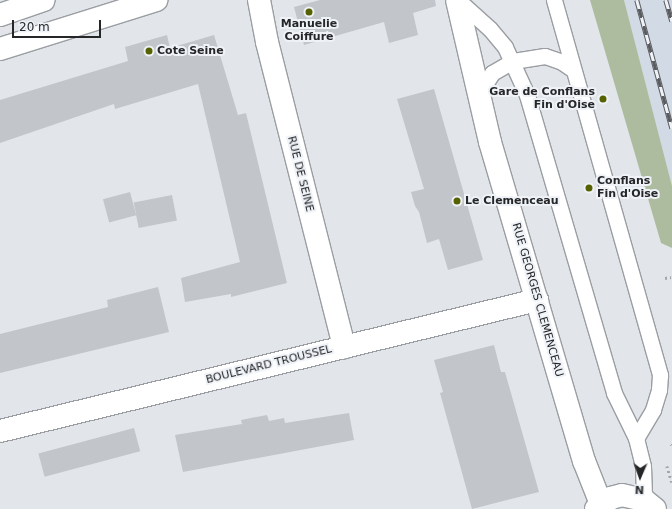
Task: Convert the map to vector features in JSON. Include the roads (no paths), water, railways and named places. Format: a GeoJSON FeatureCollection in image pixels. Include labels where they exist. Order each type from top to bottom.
{"type":"FeatureCollection","features":[{"type":"Feature","properties":{"kind":"street"},"geometry":{"type":"LineString","coordinates":[[0,49],[156,0]]}},
{"type":"Feature","properties":{"kind":"street","name":"RUE DE SEINE"},"geometry":{"type":"LineString","coordinates":[[259,0],[267,42],[344,347]]}},
{"type":"Feature","properties":{"kind":"street","name":"RUE GEORGES CLEMENCEAU"},"geometry":{"type":"LineString","coordinates":[[457,0],[490,142],[598,506]]}},
{"type":"Feature","properties":{"kind":"street"},"geometry":{"type":"LineString","coordinates":[[0,15],[41,1]]}},
{"type":"Feature","properties":{"kind":"street"},"geometry":{"type":"LineString","coordinates":[[0,24],[41,1]]}},
{"type":"Feature","properties":{"kind":"street","name":"BOULEVARD TROUSSEL"},"geometry":{"type":"LineString","coordinates":[[0,431],[537,300]]}},
{"type":"Feature","properties":{"kind":"street"},"geometry":{"type":"LineString","coordinates":[[598,506],[622,495],[650,504]]}},
{"type":"Feature","properties":{"kind":"lane"},"geometry":{"type":"LineString","coordinates":[[457,0],[490,28],[513,61],[527,95],[614,393],[636,438],[650,504]]}},
{"type":"Feature","properties":{"kind":"lane"},"geometry":{"type":"LineString","coordinates":[[554,0],[572,69],[660,375],[659,390],[653,410],[636,438]]}},
{"type":"Feature","properties":{"kind":"lane"},"geometry":{"type":"LineString","coordinates":[[479,94],[492,73],[513,61],[545,56],[562,62],[572,69]]}},
{"type":"Feature","properties":{"kind":"railway"},"geometry":{"type":"LineString","coordinates":[[637,0],[672,128]]}},
{"type":"Feature","properties":{"kind":"railway"},"geometry":{"type":"LineString","coordinates":[[666,0],[672,21]]}},
{"type":"Feature","properties":{"kind":"place","name":"Manuelie Coiffure"},"geometry":{"type":"Point","coordinates":[309,12]}},
{"type":"Feature","properties":{"kind":"place","name":"Cote Seine"},"geometry":{"type":"Point","coordinates":[149,51]}},
{"type":"Feature","properties":{"kind":"place","name":"Gare de Conflans Fin d'Oise"},"geometry":{"type":"Point","coordinates":[603,99]}},
{"type":"Feature","properties":{"kind":"place","name":"Conflans Fin d'Oise"},"geometry":{"type":"Point","coordinates":[589,188]}},
{"type":"Feature","properties":{"kind":"place","name":"Le Clemenceau"},"geometry":{"type":"Point","coordinates":[457,201]}}]}
